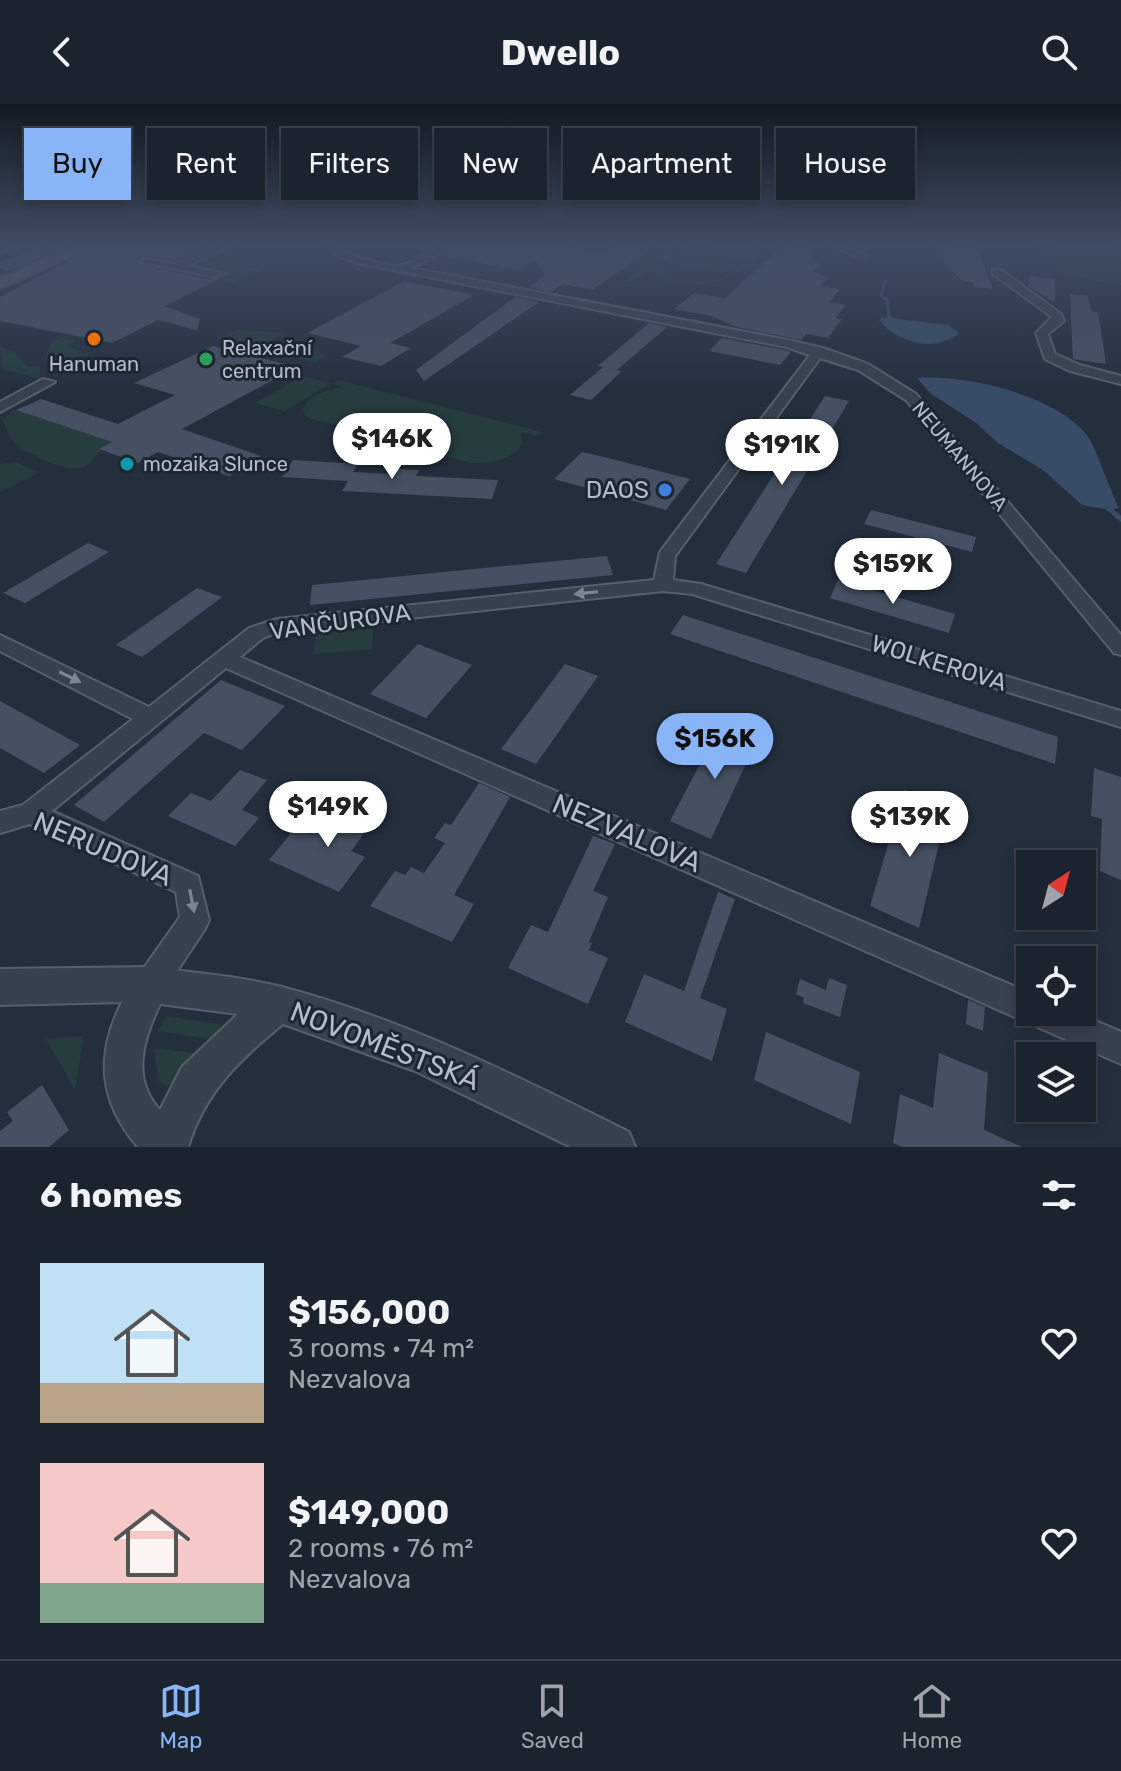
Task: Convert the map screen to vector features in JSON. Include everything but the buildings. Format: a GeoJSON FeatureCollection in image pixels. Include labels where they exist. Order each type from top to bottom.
{"type":"FeatureCollection","features":[{"type":"Feature","properties":{"kind":"street","name":"NEUMANNOVA"},"geometry":{"type":"LineString","coordinates":[[527,294],[819,351],[863,367],[911,397],[1121,648]]}},
{"type":"Feature","properties":{"kind":"street"},"geometry":{"type":"LineString","coordinates":[[1027,294],[1057,316],[1058,321],[1042,333],[1049,356],[1057,362],[1121,380]]}},
{"type":"Feature","properties":{"kind":"street"},"geometry":{"type":"LineString","coordinates":[[663,585],[666,556],[819,351]]}},
{"type":"Feature","properties":{"kind":"street"},"geometry":{"type":"LineString","coordinates":[[0,408],[48,382]]}},
{"type":"Feature","properties":{"kind":"street","name":"VANČUROVA"},"geometry":{"type":"LineString","coordinates":[[31,813],[256,633],[277,626],[663,585]]}},
{"type":"Feature","properties":{"kind":"street","name":"WOLKEROVA"},"geometry":{"type":"LineString","coordinates":[[663,585],[694,588],[1121,719]]}},
{"type":"Feature","properties":{"kind":"street"},"geometry":{"type":"LineString","coordinates":[[0,642],[150,717]]}},
{"type":"Feature","properties":{"kind":"street","name":"NEZVALOVA"},"geometry":{"type":"LineString","coordinates":[[223,658],[1016,1002]]}},
{"type":"Feature","properties":{"kind":"street","name":"NERUDOVA"},"geometry":{"type":"LineString","coordinates":[[0,822],[31,813],[188,885],[195,920],[150,985]]}},
{"type":"Feature","properties":{"kind":"street"},"geometry":{"type":"LineString","coordinates":[[150,985],[127,1032],[121,1060],[134,1112],[166,1147],[189,1086],[204,1066],[279,1004]]}},
{"type":"Feature","properties":{"kind":"street","name":"NOVOMĚSTSKÁ"},"geometry":{"type":"LineString","coordinates":[[0,987],[150,985],[279,1004],[338,1022],[514,1096],[614,1147]]}},
{"type":"Feature","properties":{"kind":"street"},"geometry":{"type":"LineString","coordinates":[[1071,1026],[1121,1048]]}},
{"type":"Feature","properties":{"kind":"green space"},"geometry":{"type":"Polygon","coordinates":[[[237,330],[286,333],[256,348],[217,338],[237,330]]]}},
{"type":"Feature","properties":{"kind":"green space"},"geometry":{"type":"Polygon","coordinates":[[[291,335],[326,356],[316,363],[263,349],[291,335]]]}},
{"type":"Feature","properties":{"kind":"green space"},"geometry":{"type":"Polygon","coordinates":[[[53,340],[75,340],[68,346],[82,351],[79,354],[94,352],[51,367],[45,357],[53,340]]]}},
{"type":"Feature","properties":{"kind":"green space"},"geometry":{"type":"Polygon","coordinates":[[[0,346],[15,353],[29,367],[40,365],[40,379],[2,369],[0,346]]]}},
{"type":"Feature","properties":{"kind":"green space"},"geometry":{"type":"Polygon","coordinates":[[[303,376],[331,383],[285,411],[255,403],[303,376]]]}},
{"type":"Feature","properties":{"kind":"green space"},"geometry":{"type":"Polygon","coordinates":[[[339,380],[542,432],[538,436],[521,432],[523,444],[507,457],[493,462],[471,463],[306,417],[303,410],[315,396],[345,388],[333,384],[339,380]]]}},
{"type":"Feature","properties":{"kind":"green space"},"geometry":{"type":"Polygon","coordinates":[[[13,409],[112,442],[84,467],[59,466],[27,452],[12,440],[3,420],[13,409]]]}},
{"type":"Feature","properties":{"kind":"green space"},"geometry":{"type":"Polygon","coordinates":[[[15,462],[40,472],[0,492],[0,464],[15,462]]]}},
{"type":"Feature","properties":{"kind":"green space"},"geometry":{"type":"Polygon","coordinates":[[[373,628],[372,649],[314,654],[316,633],[373,628]]]}},
{"type":"Feature","properties":{"kind":"green space"},"geometry":{"type":"Polygon","coordinates":[[[167,1016],[217,1024],[224,1028],[209,1039],[158,1031],[167,1016]]]}},
{"type":"Feature","properties":{"kind":"green space"},"geometry":{"type":"Polygon","coordinates":[[[84,1036],[75,1090],[46,1039],[84,1036]]]}},
{"type":"Feature","properties":{"kind":"green space"},"geometry":{"type":"Polygon","coordinates":[[[154,1048],[196,1053],[176,1083],[166,1086],[158,1080],[154,1048]]]}},
{"type":"Feature","properties":{"kind":"water"},"geometry":{"type":"Polygon","coordinates":[[[882,317],[948,325],[959,333],[939,343],[916,343],[886,328],[879,320],[882,317]]]}},
{"type":"Feature","properties":{"kind":"water"},"geometry":{"type":"Polygon","coordinates":[[[917,378],[960,380],[1008,390],[1032,398],[1073,421],[1087,435],[1094,448],[1119,508],[1110,510],[1082,505],[1043,470],[998,443],[976,423],[930,393],[917,378]]]}},
{"type":"Feature","properties":{"kind":"waterway"},"geometry":{"type":"LineString","coordinates":[[882,294],[887,300],[889,317],[894,319]]}},
{"type":"Feature","properties":{"kind":"waterway"},"geometry":{"type":"LineString","coordinates":[[1106,506],[1121,519]]}},
{"type":"Feature","properties":{"kind":"place","name":"Hanuman"},"geometry":{"type":"Point","coordinates":[94,339]}},
{"type":"Feature","properties":{"kind":"place","name":"Relaxační centrum"},"geometry":{"type":"Point","coordinates":[206,359]}},
{"type":"Feature","properties":{"kind":"place","name":"mozaika Slunce"},"geometry":{"type":"Point","coordinates":[127,464]}},
{"type":"Feature","properties":{"kind":"place","name":"DAOS"},"geometry":{"type":"Point","coordinates":[665,490]}}]}
